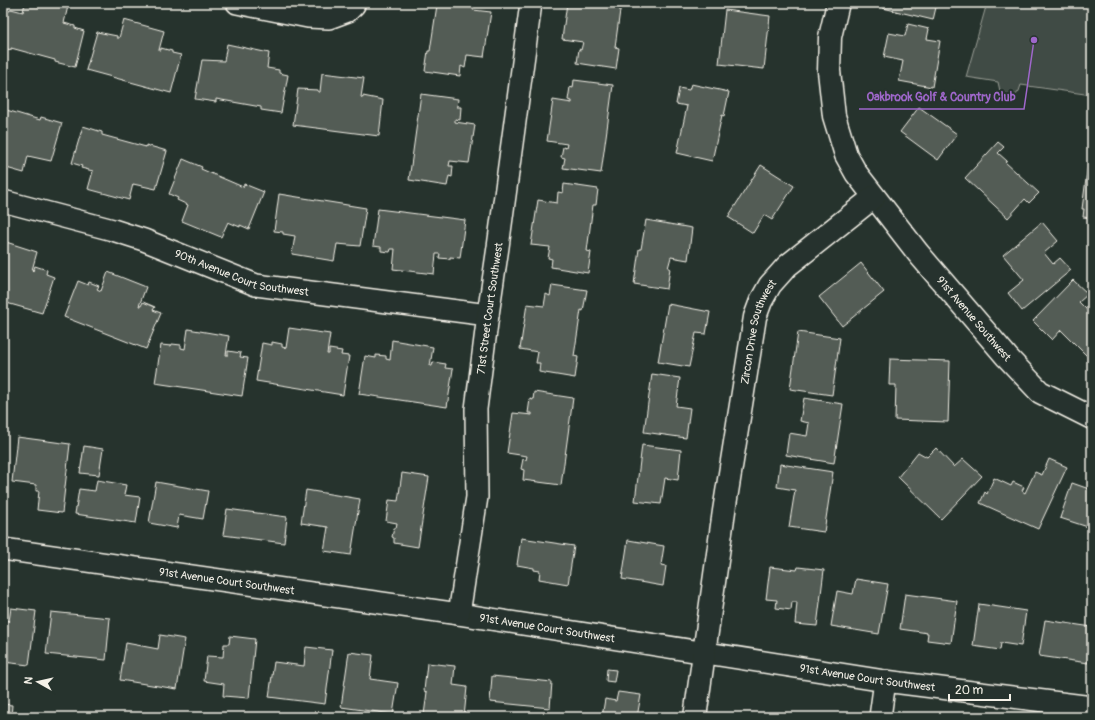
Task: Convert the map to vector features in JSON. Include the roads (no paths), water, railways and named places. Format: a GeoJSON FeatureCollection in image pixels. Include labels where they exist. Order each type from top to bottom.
{"type":"FeatureCollection","features":[{"type":"Feature","properties":{"kind":"street"},"geometry":{"type":"LineString","coordinates":[[237,3],[308,17],[330,18],[348,11],[354,5]]}},
{"type":"Feature","properties":{"kind":"street","name":"71st Street Court Southwest"},"geometry":{"type":"LineString","coordinates":[[459,614],[477,497],[476,409],[531,3]]}},
{"type":"Feature","properties":{"kind":"street"},"geometry":{"type":"LineString","coordinates":[[838,3],[830,37],[829,71],[834,116],[846,156],[856,173],[874,197]]}},
{"type":"Feature","properties":{"kind":"street","name":"91st Avenue Southwest"},"geometry":{"type":"LineString","coordinates":[[874,197],[918,253],[992,340],[1040,392],[1092,418]]}},
{"type":"Feature","properties":{"kind":"street","name":"Zircon Drive Southwest"},"geometry":{"type":"LineString","coordinates":[[695,717],[725,504],[757,311],[761,300],[770,285],[787,266],[874,197]]}},
{"type":"Feature","properties":{"kind":"street","name":"90th Avenue Court Southwest"},"geometry":{"type":"LineString","coordinates":[[3,200],[144,240],[256,285],[488,315]]}},
{"type":"Feature","properties":{"kind":"street","name":"91st Avenue Court Southwest"},"geometry":{"type":"LineString","coordinates":[[3,549],[459,614],[885,681],[1092,707]]}},
{"type":"Feature","properties":{"kind":"street"},"geometry":{"type":"LineString","coordinates":[[880,717],[885,681]]}},
{"type":"Feature","properties":{"kind":"place","name":"Oakbrook Golf & Country Club"},"geometry":{"type":"Point","coordinates":[1034,40]}}]}
